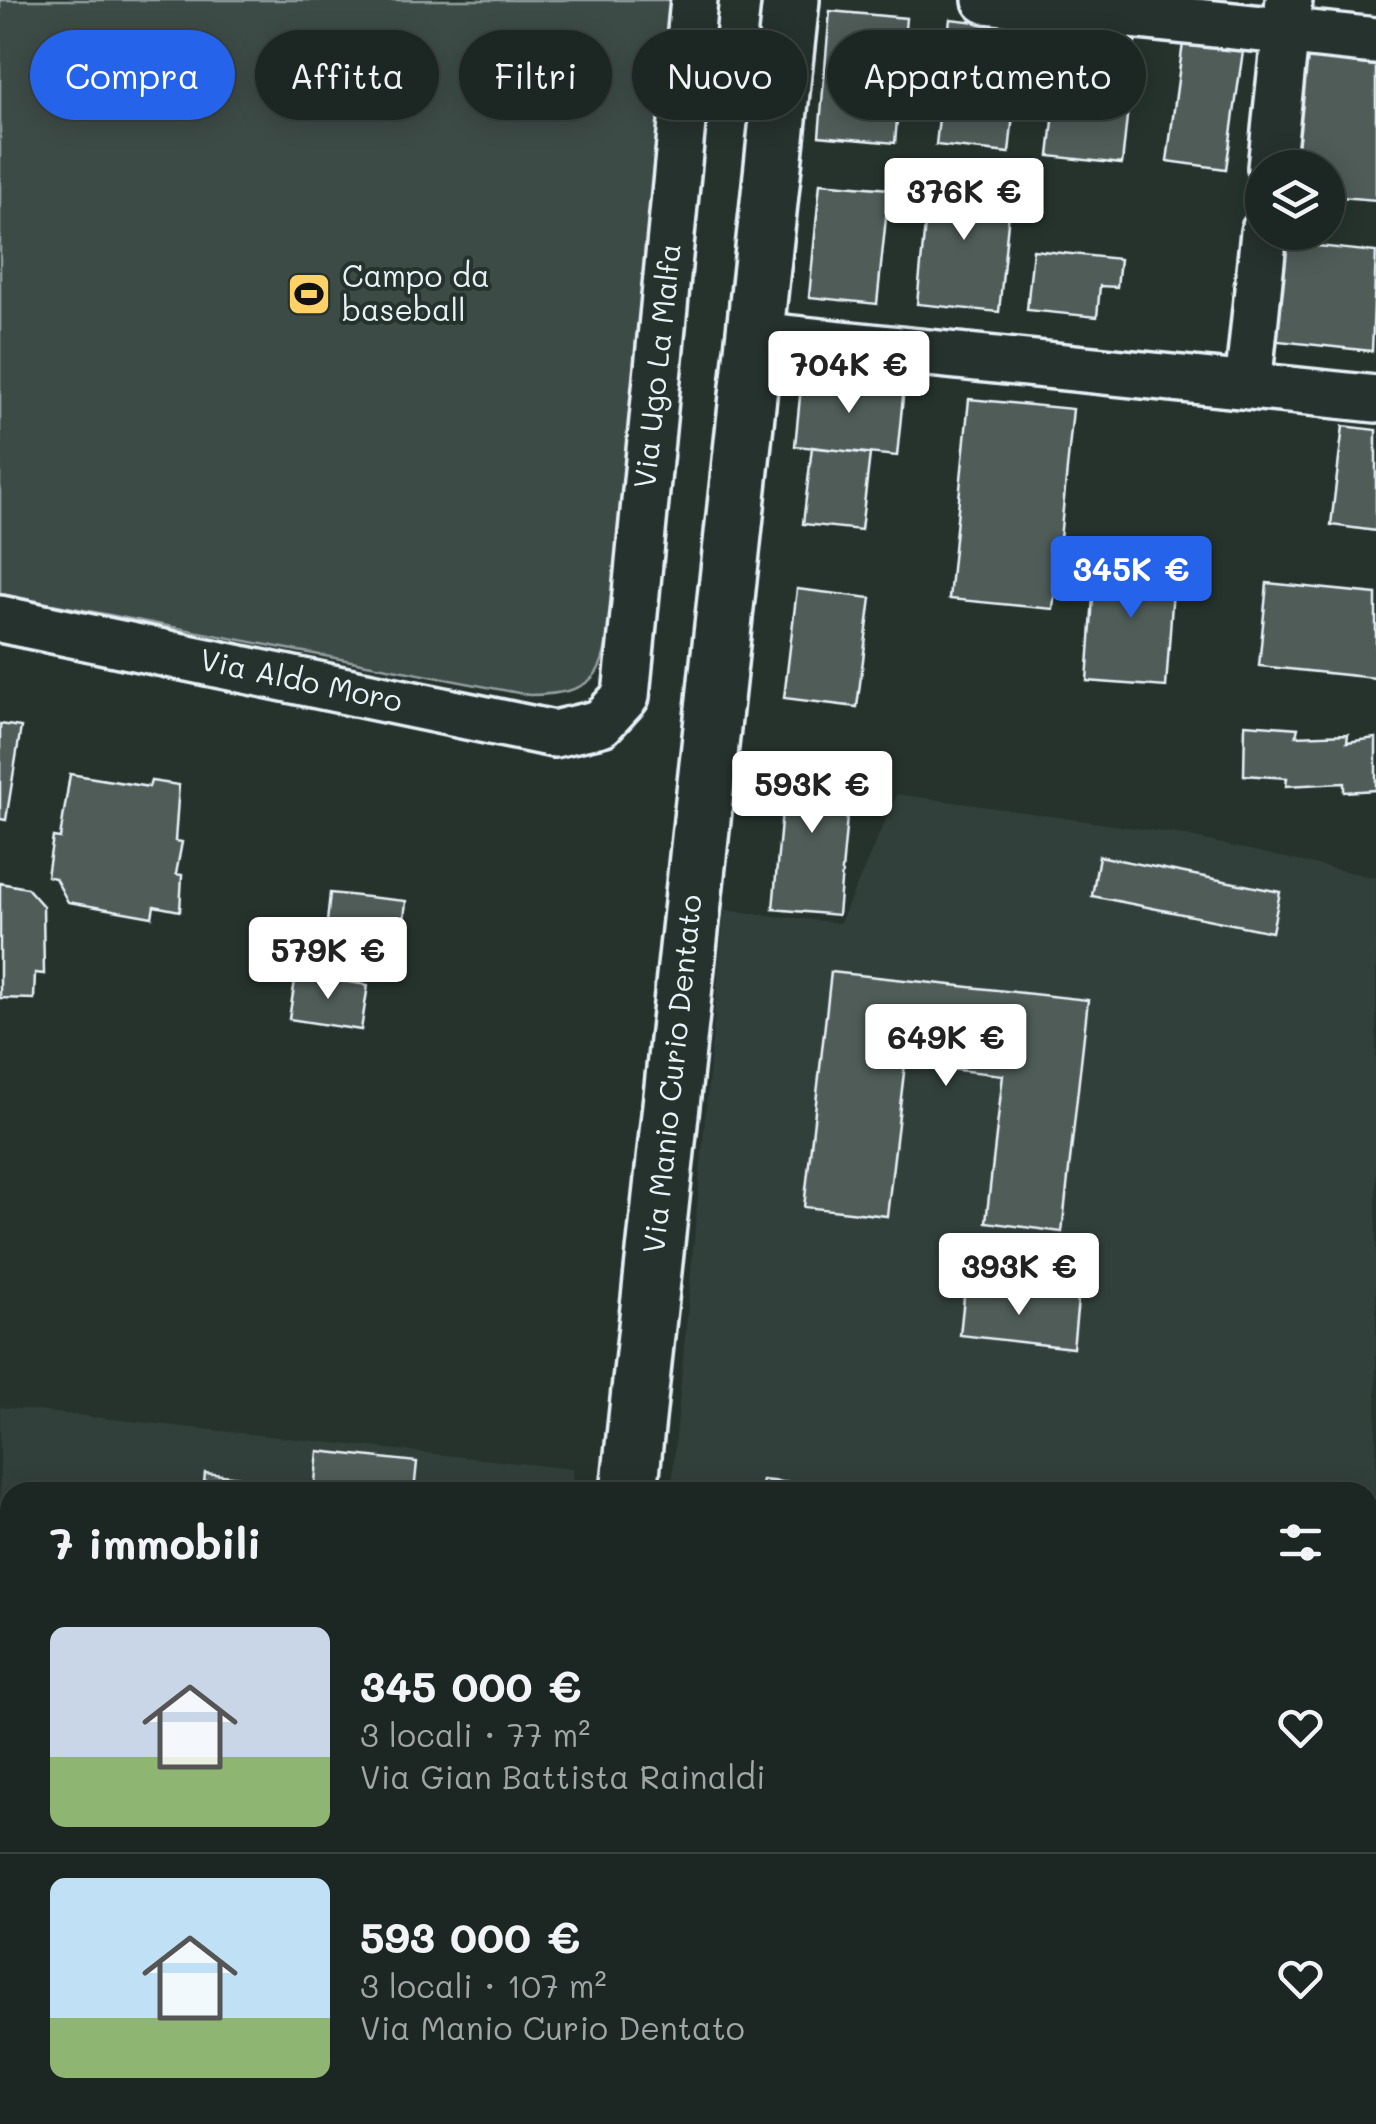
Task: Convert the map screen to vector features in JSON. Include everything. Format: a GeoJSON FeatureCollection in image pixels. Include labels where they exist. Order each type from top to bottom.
{"type":"FeatureCollection","features":[{"type":"Feature","properties":{"kind":"main road","name":"Via Manio Curio Dentato"},"geometry":{"type":"LineString","coordinates":[[630,1482],[791,0]]}},
{"type":"Feature","properties":{"kind":"street","name":"Via Ugo La Malfa"},"geometry":{"type":"LineString","coordinates":[[601,723],[626,696],[694,0]]}},
{"type":"Feature","properties":{"kind":"street"},"geometry":{"type":"LineString","coordinates":[[986,0],[1288,16],[1376,40]]}},
{"type":"Feature","properties":{"kind":"street"},"geometry":{"type":"LineString","coordinates":[[1274,150],[1288,16]]}},
{"type":"Feature","properties":{"kind":"street"},"geometry":{"type":"LineString","coordinates":[[1248,386],[1262,250]]}},
{"type":"Feature","properties":{"kind":"street"},"geometry":{"type":"LineString","coordinates":[[754,335],[1376,399]]}},
{"type":"Feature","properties":{"kind":"street","name":"Via Aldo Moro"},"geometry":{"type":"LineString","coordinates":[[0,619],[554,734],[601,723]]}},
{"type":"Feature","properties":{"kind":"shaded area","name":"Campo da baseball"},"geometry":{"type":"Polygon","coordinates":[[[0,0],[670,0],[667,30],[632,30],[632,120],[658,120],[613,593],[604,656],[589,681],[556,693],[529,695],[0,594],[0,0]]]}},
{"type":"Feature","properties":{"kind":"shaded area"},"geometry":{"type":"Polygon","coordinates":[[[897,794],[1177,834],[1376,878],[1376,1482],[672,1482],[724,910],[840,923],[897,794]]]}},
{"type":"Feature","properties":{"kind":"shaded area"},"geometry":{"type":"Polygon","coordinates":[[[0,1407],[573,1469],[572,1482],[0,1482],[0,1407]]]}},
{"type":"Feature","properties":{"kind":"building"},"geometry":{"type":"Polygon","coordinates":[[[830,11],[906,18],[905,30],[828,30],[830,11]]]}},
{"type":"Feature","properties":{"kind":"building"},"geometry":{"type":"Polygon","coordinates":[[[950,19],[1022,27],[1022,30],[949,30],[950,19]]]}},
{"type":"Feature","properties":{"kind":"building"},"geometry":{"type":"Polygon","coordinates":[[[1183,43],[1243,51],[1226,169],[1167,161],[1183,43]]]}},
{"type":"Feature","properties":{"kind":"building"},"geometry":{"type":"Polygon","coordinates":[[[827,45],[827,120],[897,120],[895,143],[819,136],[827,45]]]}},
{"type":"Feature","properties":{"kind":"building"},"geometry":{"type":"Polygon","coordinates":[[[1298,56],[1376,66],[1376,200],[1345,197],[1345,150],[1290,150],[1298,56]]]}},
{"type":"Feature","properties":{"kind":"building"},"geometry":{"type":"Polygon","coordinates":[[[939,120],[1012,120],[1009,153],[936,145],[939,120]]]}},
{"type":"Feature","properties":{"kind":"building"},"geometry":{"type":"Polygon","coordinates":[[[1053,120],[1127,120],[1122,164],[1049,156],[1053,120]]]}},
{"type":"Feature","properties":{"kind":"building"},"geometry":{"type":"Polygon","coordinates":[[[930,174],[1012,182],[999,312],[917,304],[930,174]]]}},
{"type":"Feature","properties":{"kind":"building"},"geometry":{"type":"Polygon","coordinates":[[[820,183],[889,189],[877,304],[809,297],[820,183]]]}},
{"type":"Feature","properties":{"kind":"building"},"geometry":{"type":"Polygon","coordinates":[[[1033,250],[1120,259],[1117,287],[1100,286],[1097,317],[1027,310],[1033,250]]]}},
{"type":"Feature","properties":{"kind":"building"},"geometry":{"type":"Polygon","coordinates":[[[1278,250],[1376,252],[1372,351],[1269,340],[1278,250]]]}},
{"type":"Feature","properties":{"kind":"building"},"geometry":{"type":"Polygon","coordinates":[[[802,377],[904,387],[897,456],[795,446],[802,377]]]}},
{"type":"Feature","properties":{"kind":"building"},"geometry":{"type":"Polygon","coordinates":[[[969,399],[1073,409],[1053,609],[949,599],[969,399]]]}},
{"type":"Feature","properties":{"kind":"building"},"geometry":{"type":"Polygon","coordinates":[[[1343,426],[1376,430],[1376,531],[1331,525],[1343,426]]]}},
{"type":"Feature","properties":{"kind":"building"},"geometry":{"type":"Polygon","coordinates":[[[812,447],[870,454],[861,530],[803,524],[812,447]]]}},
{"type":"Feature","properties":{"kind":"building"},"geometry":{"type":"Polygon","coordinates":[[[1096,556],[1175,562],[1166,687],[1087,681],[1096,556]]]}},
{"type":"Feature","properties":{"kind":"building"},"geometry":{"type":"Polygon","coordinates":[[[1267,583],[1376,594],[1376,678],[1259,666],[1267,583]]]}},
{"type":"Feature","properties":{"kind":"building"},"geometry":{"type":"Polygon","coordinates":[[[797,589],[871,598],[857,707],[784,698],[797,589]]]}},
{"type":"Feature","properties":{"kind":"building"},"geometry":{"type":"Polygon","coordinates":[[[0,724],[21,727],[6,820],[0,819],[0,724]]]}},
{"type":"Feature","properties":{"kind":"building"},"geometry":{"type":"Polygon","coordinates":[[[1245,724],[1298,728],[1296,736],[1348,734],[1347,742],[1376,738],[1376,790],[1344,792],[1344,783],[1286,786],[1287,778],[1244,775],[1245,724]]]}},
{"type":"Feature","properties":{"kind":"building"},"geometry":{"type":"Polygon","coordinates":[[[787,756],[852,762],[838,915],[773,909],[787,756]]]}},
{"type":"Feature","properties":{"kind":"building"},"geometry":{"type":"Polygon","coordinates":[[[70,774],[149,787],[151,781],[179,785],[175,841],[182,842],[176,874],[182,875],[180,911],[154,906],[152,917],[68,902],[55,878],[47,876],[53,837],[60,838],[70,774]]]}},
{"type":"Feature","properties":{"kind":"building"},"geometry":{"type":"Polygon","coordinates":[[[1099,856],[1280,892],[1272,932],[1092,896],[1099,856]]]}},
{"type":"Feature","properties":{"kind":"building"},"geometry":{"type":"Polygon","coordinates":[[[0,883],[27,888],[43,906],[44,974],[35,973],[34,999],[0,998],[0,883]]]}},
{"type":"Feature","properties":{"kind":"building"},"geometry":{"type":"Polygon","coordinates":[[[330,893],[406,901],[399,969],[323,961],[330,893]]]}},
{"type":"Feature","properties":{"kind":"building"},"geometry":{"type":"Polygon","coordinates":[[[831,972],[1088,1000],[1062,1232],[986,1222],[1003,1075],[905,1064],[887,1216],[804,1207],[831,972]]]}},
{"type":"Feature","properties":{"kind":"building"},"geometry":{"type":"Polygon","coordinates":[[[296,974],[368,985],[361,1030],[289,1019],[296,974]]]}},
{"type":"Feature","properties":{"kind":"building"},"geometry":{"type":"Polygon","coordinates":[[[965,1288],[1078,1300],[1073,1348],[960,1335],[965,1288]]]}},
{"type":"Feature","properties":{"kind":"building"},"geometry":{"type":"Polygon","coordinates":[[[318,1451],[417,1462],[415,1482],[315,1482],[318,1451]]]}},
{"type":"Feature","properties":{"kind":"building"},"geometry":{"type":"Polygon","coordinates":[[[205,1473],[249,1478],[249,1482],[204,1482],[205,1473]]]}},
{"type":"Feature","properties":{"kind":"place","name":"Campo da baseball"},"geometry":{"type":"Point","coordinates":[309,294]}}]}
